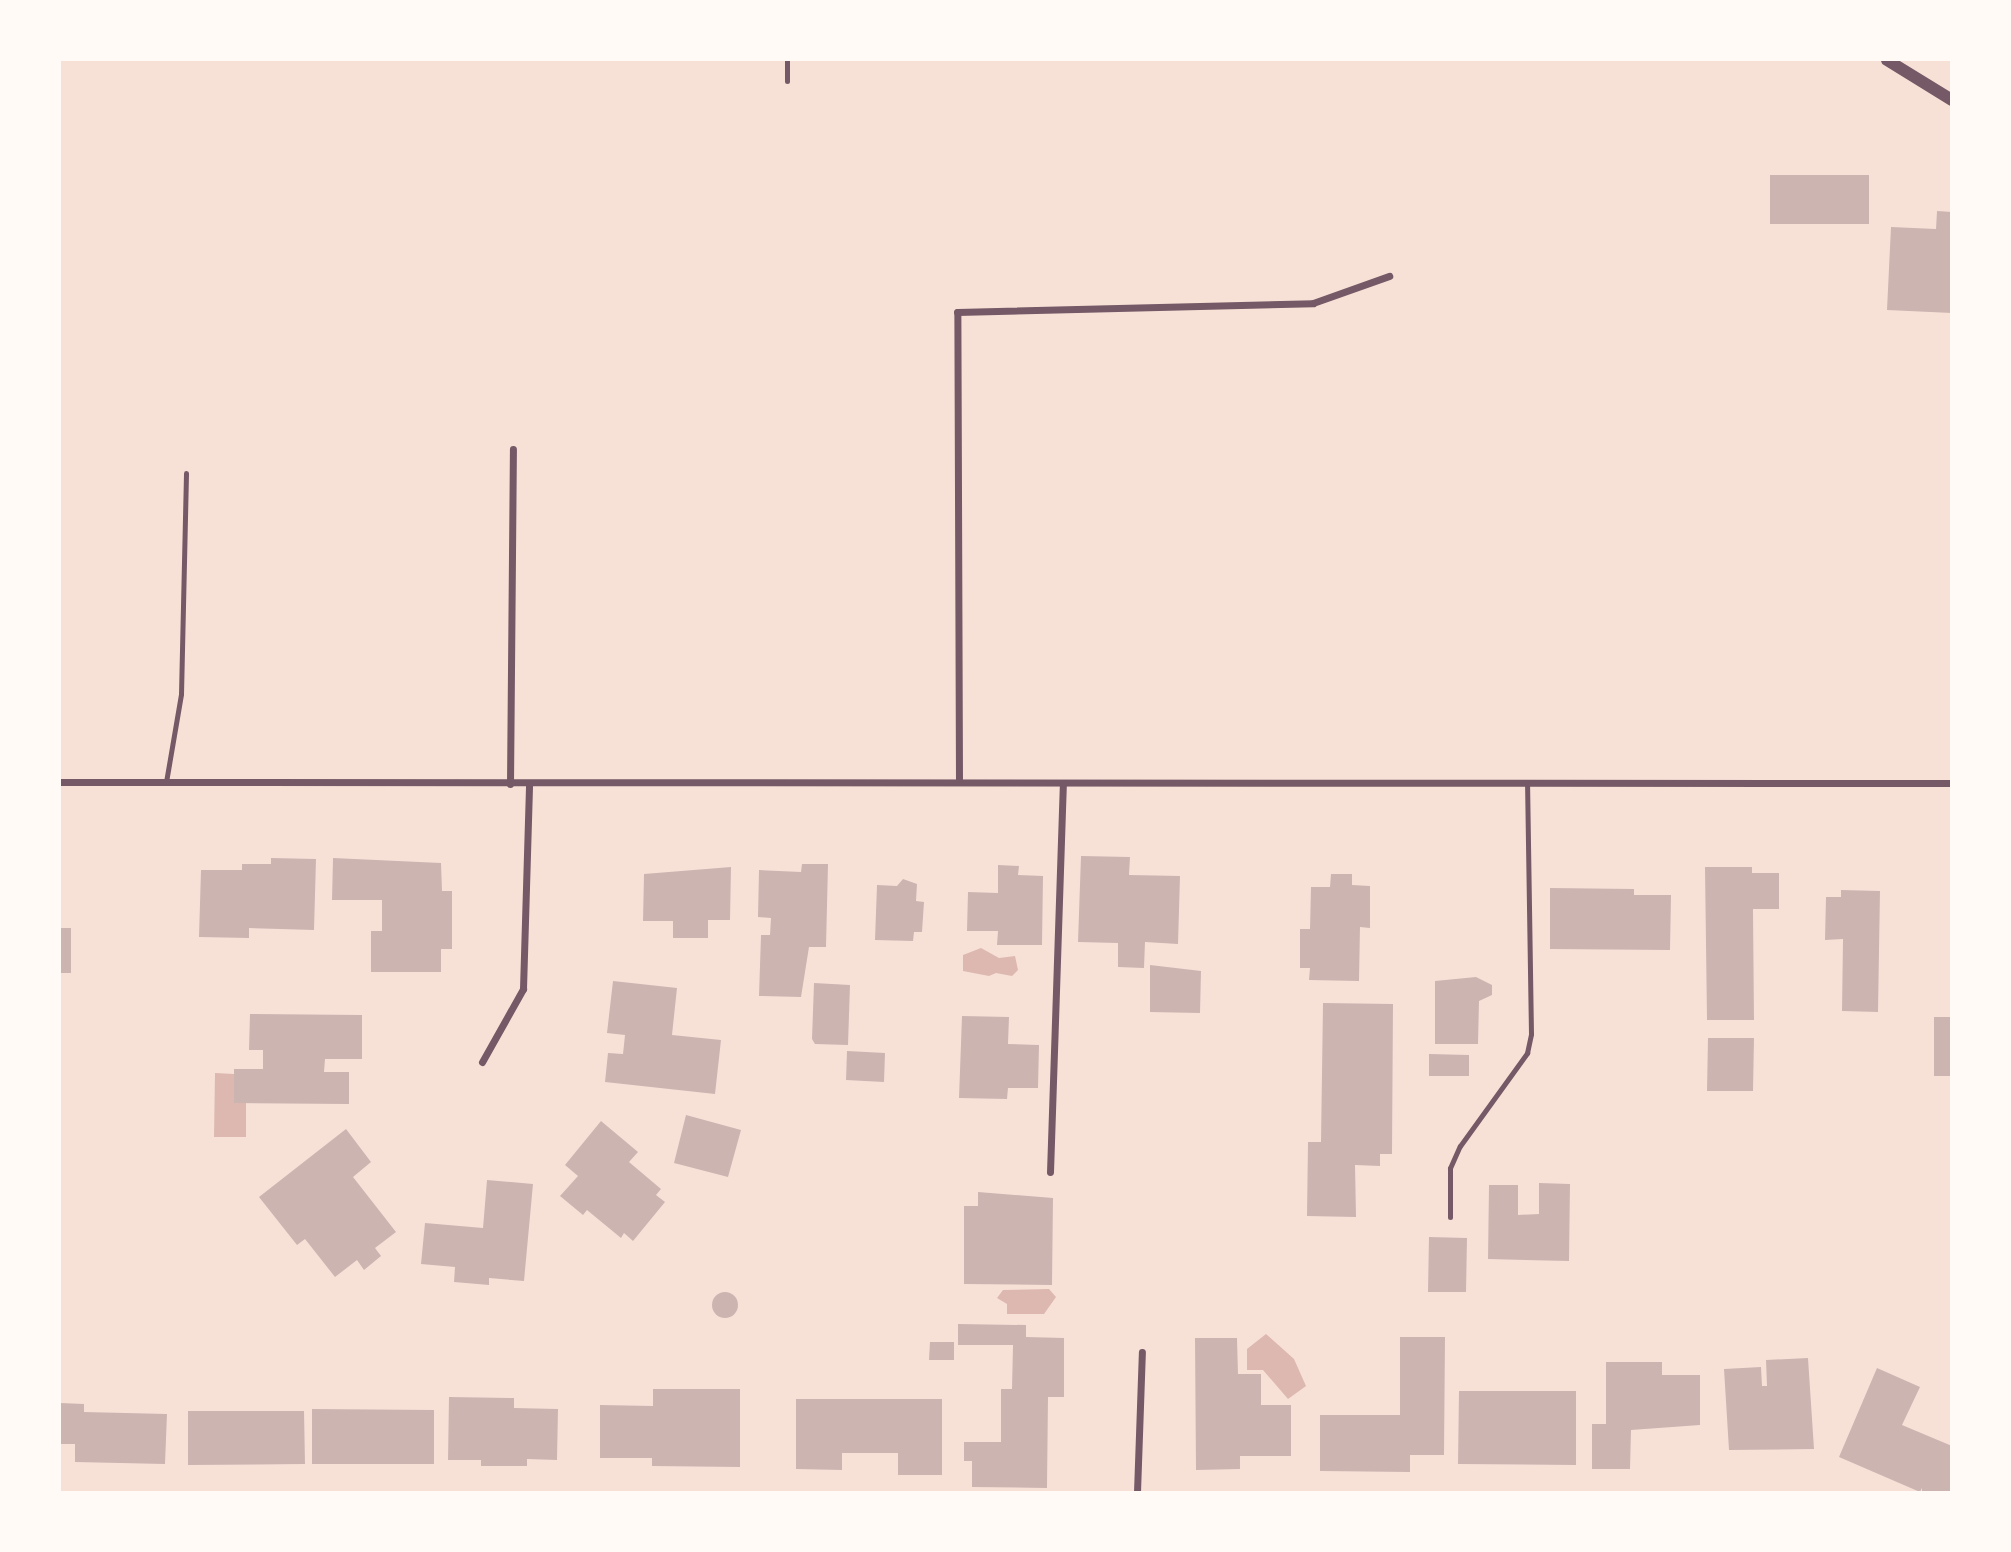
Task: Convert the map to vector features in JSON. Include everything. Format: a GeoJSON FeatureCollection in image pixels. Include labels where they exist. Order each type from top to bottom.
{"type":"FeatureCollection","features":[{"type":"Feature","properties":{"kind":"street"},"geometry":{"type":"LineString","coordinates":[[1888,60],[1951,100]]}},
{"type":"Feature","properties":{"kind":"street"},"geometry":{"type":"LineString","coordinates":[[959,782],[957,312],[1313,303],[1389,276]]}},
{"type":"Feature","properties":{"kind":"street"},"geometry":{"type":"LineString","coordinates":[[510,784],[513,449]]}},
{"type":"Feature","properties":{"kind":"street"},"geometry":{"type":"LineString","coordinates":[[60,782],[1951,783]]}},
{"type":"Feature","properties":{"kind":"street"},"geometry":{"type":"LineString","coordinates":[[1050,1172],[1063,783]]}},
{"type":"Feature","properties":{"kind":"street"},"geometry":{"type":"LineString","coordinates":[[482,1062],[523,989],[529,784]]}},
{"type":"Feature","properties":{"kind":"street"},"geometry":{"type":"LineString","coordinates":[[1137,1493],[1142,1352]]}},
{"type":"Feature","properties":{"kind":"lane"},"geometry":{"type":"LineString","coordinates":[[787,60],[787,81]]}},
{"type":"Feature","properties":{"kind":"lane"},"geometry":{"type":"LineString","coordinates":[[166,782],[181,694],[186,473]]}},
{"type":"Feature","properties":{"kind":"lane"},"geometry":{"type":"LineString","coordinates":[[1450,1217],[1451,1168],[1460,1146],[1527,1053],[1531,1034],[1527,783]]}},
{"type":"Feature","properties":{"kind":"shaded area"},"geometry":{"type":"Polygon","coordinates":[[[981,948],[999,958],[1015,956],[1018,970],[1012,976],[996,973],[989,976],[963,971],[963,955],[981,948]]]}},
{"type":"Feature","properties":{"kind":"shaded area"},"geometry":{"type":"Polygon","coordinates":[[[215,1073],[234,1074],[246,1103],[246,1137],[214,1137],[215,1073]]]}},
{"type":"Feature","properties":{"kind":"shaded area"},"geometry":{"type":"Polygon","coordinates":[[[1049,1289],[1056,1297],[1044,1314],[1007,1314],[1007,1304],[997,1298],[1003,1290],[1049,1289]]]}},
{"type":"Feature","properties":{"kind":"shaded area"},"geometry":{"type":"Polygon","coordinates":[[[1266,1334],[1294,1359],[1306,1386],[1288,1399],[1263,1370],[1247,1370],[1247,1349],[1266,1334]]]}},
{"type":"Feature","properties":{"kind":"building"},"geometry":{"type":"Polygon","coordinates":[[[1770,175],[1869,175],[1869,224],[1770,224],[1770,175]]]}},
{"type":"Feature","properties":{"kind":"building"},"geometry":{"type":"Polygon","coordinates":[[[1937,211],[1952,212],[1952,313],[1887,310],[1891,227],[1936,229],[1937,211]]]}},
{"type":"Feature","properties":{"kind":"building"},"geometry":{"type":"Polygon","coordinates":[[[1081,856],[1130,857],[1129,875],[1180,876],[1178,944],[1145,942],[1144,968],[1118,967],[1118,943],[1078,942],[1081,856]]]}},
{"type":"Feature","properties":{"kind":"building"},"geometry":{"type":"Polygon","coordinates":[[[271,858],[316,859],[314,930],[249,928],[249,938],[199,937],[201,870],[242,870],[242,864],[271,864],[271,858]]]}},
{"type":"Feature","properties":{"kind":"building"},"geometry":{"type":"Polygon","coordinates":[[[333,858],[441,863],[442,891],[452,891],[452,949],[441,949],[441,972],[371,972],[371,931],[382,931],[382,900],[332,900],[333,858]]]}},
{"type":"Feature","properties":{"kind":"building"},"geometry":{"type":"Polygon","coordinates":[[[802,864],[828,864],[826,947],[809,947],[801,997],[759,996],[761,935],[770,935],[771,918],[758,917],[759,870],[801,872],[802,864]]]}},
{"type":"Feature","properties":{"kind":"building"},"geometry":{"type":"Polygon","coordinates":[[[998,865],[1019,866],[1018,875],[1043,876],[1042,945],[997,945],[998,931],[967,931],[968,892],[998,893],[998,865]]]}},
{"type":"Feature","properties":{"kind":"building"},"geometry":{"type":"Polygon","coordinates":[[[731,867],[730,920],[708,920],[708,938],[673,938],[673,921],[643,921],[644,874],[731,867]]]}},
{"type":"Feature","properties":{"kind":"building"},"geometry":{"type":"Polygon","coordinates":[[[1705,867],[1752,867],[1752,873],[1779,873],[1779,909],[1753,909],[1754,1020],[1707,1020],[1705,867]]]}},
{"type":"Feature","properties":{"kind":"building"},"geometry":{"type":"Polygon","coordinates":[[[1331,874],[1352,874],[1352,885],[1370,886],[1370,928],[1360,927],[1359,981],[1309,980],[1310,968],[1300,968],[1300,929],[1310,929],[1311,887],[1330,887],[1331,874]]]}},
{"type":"Feature","properties":{"kind":"building"},"geometry":{"type":"Polygon","coordinates":[[[903,879],[917,884],[916,901],[924,902],[922,932],[914,932],[913,941],[875,940],[877,885],[897,886],[903,879]]]}},
{"type":"Feature","properties":{"kind":"building"},"geometry":{"type":"Polygon","coordinates":[[[1550,888],[1634,889],[1634,895],[1671,895],[1670,950],[1550,949],[1550,888]]]}},
{"type":"Feature","properties":{"kind":"building"},"geometry":{"type":"Polygon","coordinates":[[[1841,890],[1880,891],[1878,1012],[1842,1011],[1843,939],[1825,940],[1826,897],[1841,897],[1841,890]]]}},
{"type":"Feature","properties":{"kind":"building"},"geometry":{"type":"Polygon","coordinates":[[[60,928],[71,928],[71,973],[60,973],[60,928]]]}},
{"type":"Feature","properties":{"kind":"building"},"geometry":{"type":"Polygon","coordinates":[[[1150,965],[1201,971],[1200,1013],[1150,1012],[1150,965]]]}},
{"type":"Feature","properties":{"kind":"building"},"geometry":{"type":"Polygon","coordinates":[[[1476,977],[1492,985],[1492,995],[1479,1001],[1478,1044],[1435,1044],[1435,981],[1476,977]]]}},
{"type":"Feature","properties":{"kind":"building"},"geometry":{"type":"Polygon","coordinates":[[[613,981],[677,988],[672,1035],[721,1040],[715,1094],[605,1082],[608,1053],[623,1054],[625,1035],[607,1033],[613,981]]]}},
{"type":"Feature","properties":{"kind":"building"},"geometry":{"type":"Polygon","coordinates":[[[814,983],[850,985],[848,1045],[815,1044],[812,1039],[814,983]]]}},
{"type":"Feature","properties":{"kind":"building"},"geometry":{"type":"Polygon","coordinates":[[[1323,1003],[1393,1004],[1392,1154],[1380,1154],[1380,1166],[1355,1165],[1356,1217],[1307,1216],[1308,1142],[1321,1142],[1323,1003]]]}},
{"type":"Feature","properties":{"kind":"building"},"geometry":{"type":"Polygon","coordinates":[[[250,1014],[362,1015],[362,1059],[325,1059],[324,1072],[349,1072],[349,1104],[234,1103],[234,1069],[263,1069],[263,1050],[249,1050],[250,1014]]]}},
{"type":"Feature","properties":{"kind":"building"},"geometry":{"type":"Polygon","coordinates":[[[962,1016],[1009,1017],[1008,1044],[1039,1045],[1038,1088],[1008,1088],[1007,1099],[959,1098],[962,1016]]]}},
{"type":"Feature","properties":{"kind":"building"},"geometry":{"type":"Polygon","coordinates":[[[1934,1017],[1952,1017],[1952,1076],[1934,1076],[1934,1017]]]}},
{"type":"Feature","properties":{"kind":"building"},"geometry":{"type":"Polygon","coordinates":[[[1708,1038],[1754,1038],[1753,1091],[1707,1091],[1708,1038]]]}},
{"type":"Feature","properties":{"kind":"building"},"geometry":{"type":"Polygon","coordinates":[[[847,1051],[885,1053],[884,1082],[846,1080],[847,1051]]]}},
{"type":"Feature","properties":{"kind":"building"},"geometry":{"type":"Polygon","coordinates":[[[1429,1054],[1469,1055],[1469,1076],[1429,1076],[1429,1054]]]}},
{"type":"Feature","properties":{"kind":"building"},"geometry":{"type":"Polygon","coordinates":[[[686,1115],[741,1130],[728,1177],[674,1163],[686,1115]]]}},
{"type":"Feature","properties":{"kind":"building"},"geometry":{"type":"Polygon","coordinates":[[[601,1121],[638,1152],[629,1162],[661,1189],[656,1195],[665,1202],[633,1241],[624,1233],[621,1238],[587,1210],[583,1215],[560,1196],[578,1176],[565,1165],[601,1121]]]}},
{"type":"Feature","properties":{"kind":"building"},"geometry":{"type":"Polygon","coordinates":[[[346,1129],[371,1162],[353,1177],[396,1232],[375,1248],[381,1256],[364,1270],[357,1260],[335,1277],[305,1239],[297,1245],[259,1197],[346,1129]]]}},
{"type":"Feature","properties":{"kind":"building"},"geometry":{"type":"Polygon","coordinates":[[[487,1180],[533,1184],[524,1281],[489,1278],[489,1285],[454,1282],[455,1267],[421,1264],[425,1223],[483,1228],[487,1180]]]}},
{"type":"Feature","properties":{"kind":"building"},"geometry":{"type":"Polygon","coordinates":[[[1539,1183],[1570,1184],[1569,1261],[1488,1259],[1489,1185],[1518,1185],[1518,1215],[1539,1214],[1539,1183]]]}},
{"type":"Feature","properties":{"kind":"building"},"geometry":{"type":"Polygon","coordinates":[[[978,1192],[1053,1198],[1052,1285],[964,1284],[964,1206],[978,1206],[978,1192]]]}},
{"type":"Feature","properties":{"kind":"building"},"geometry":{"type":"Polygon","coordinates":[[[1429,1237],[1467,1238],[1466,1292],[1428,1292],[1429,1237]]]}},
{"type":"Feature","properties":{"kind":"building"},"geometry":{"type":"Polygon","coordinates":[[[725,1292],[735,1295],[738,1305],[735,1315],[725,1318],[715,1315],[712,1305],[715,1295],[725,1292]]]}},
{"type":"Feature","properties":{"kind":"building"},"geometry":{"type":"Polygon","coordinates":[[[958,1324],[1026,1325],[1026,1337],[1064,1338],[1064,1397],[1048,1397],[1047,1488],[972,1487],[972,1461],[964,1461],[964,1442],[1001,1442],[1001,1389],[1012,1389],[1013,1345],[958,1345],[958,1324]]]}},
{"type":"Feature","properties":{"kind":"building"},"geometry":{"type":"Polygon","coordinates":[[[1400,1337],[1445,1337],[1444,1455],[1410,1455],[1410,1472],[1320,1471],[1320,1415],[1400,1415],[1400,1337]]]}},
{"type":"Feature","properties":{"kind":"building"},"geometry":{"type":"Polygon","coordinates":[[[1195,1338],[1237,1338],[1238,1374],[1261,1374],[1261,1405],[1291,1405],[1291,1456],[1240,1456],[1240,1469],[1196,1470],[1195,1338]]]}},
{"type":"Feature","properties":{"kind":"building"},"geometry":{"type":"Polygon","coordinates":[[[930,1342],[954,1342],[954,1360],[929,1360],[930,1342]]]}},
{"type":"Feature","properties":{"kind":"building"},"geometry":{"type":"Polygon","coordinates":[[[1808,1358],[1814,1449],[1729,1450],[1724,1369],[1761,1367],[1762,1386],[1767,1386],[1766,1360],[1808,1358]]]}},
{"type":"Feature","properties":{"kind":"building"},"geometry":{"type":"Polygon","coordinates":[[[1606,1362],[1662,1362],[1662,1375],[1700,1375],[1700,1425],[1631,1430],[1630,1469],[1592,1469],[1592,1424],[1606,1424],[1606,1362]]]}},
{"type":"Feature","properties":{"kind":"building"},"geometry":{"type":"Polygon","coordinates":[[[1877,1368],[1920,1387],[1902,1425],[1952,1446],[1952,1492],[1922,1492],[1922,1488],[1920,1492],[1839,1457],[1877,1368]]]}},
{"type":"Feature","properties":{"kind":"building"},"geometry":{"type":"Polygon","coordinates":[[[653,1389],[740,1389],[740,1467],[652,1466],[652,1458],[600,1458],[600,1405],[653,1406],[653,1389]]]}},
{"type":"Feature","properties":{"kind":"building"},"geometry":{"type":"Polygon","coordinates":[[[1459,1391],[1576,1391],[1576,1465],[1458,1464],[1459,1391]]]}},
{"type":"Feature","properties":{"kind":"building"},"geometry":{"type":"Polygon","coordinates":[[[449,1397],[514,1398],[514,1408],[558,1409],[557,1460],[527,1459],[527,1466],[481,1466],[481,1460],[448,1460],[449,1397]]]}},
{"type":"Feature","properties":{"kind":"building"},"geometry":{"type":"Polygon","coordinates":[[[796,1399],[942,1399],[942,1475],[898,1475],[898,1453],[842,1453],[842,1470],[796,1469],[796,1399]]]}},
{"type":"Feature","properties":{"kind":"building"},"geometry":{"type":"Polygon","coordinates":[[[60,1403],[84,1404],[84,1412],[167,1414],[165,1464],[75,1462],[75,1444],[60,1444],[60,1403]]]}},
{"type":"Feature","properties":{"kind":"building"},"geometry":{"type":"Polygon","coordinates":[[[312,1409],[434,1410],[434,1464],[312,1464],[312,1409]]]}},
{"type":"Feature","properties":{"kind":"building"},"geometry":{"type":"Polygon","coordinates":[[[188,1411],[304,1411],[305,1464],[188,1465],[188,1411]]]}}]}
